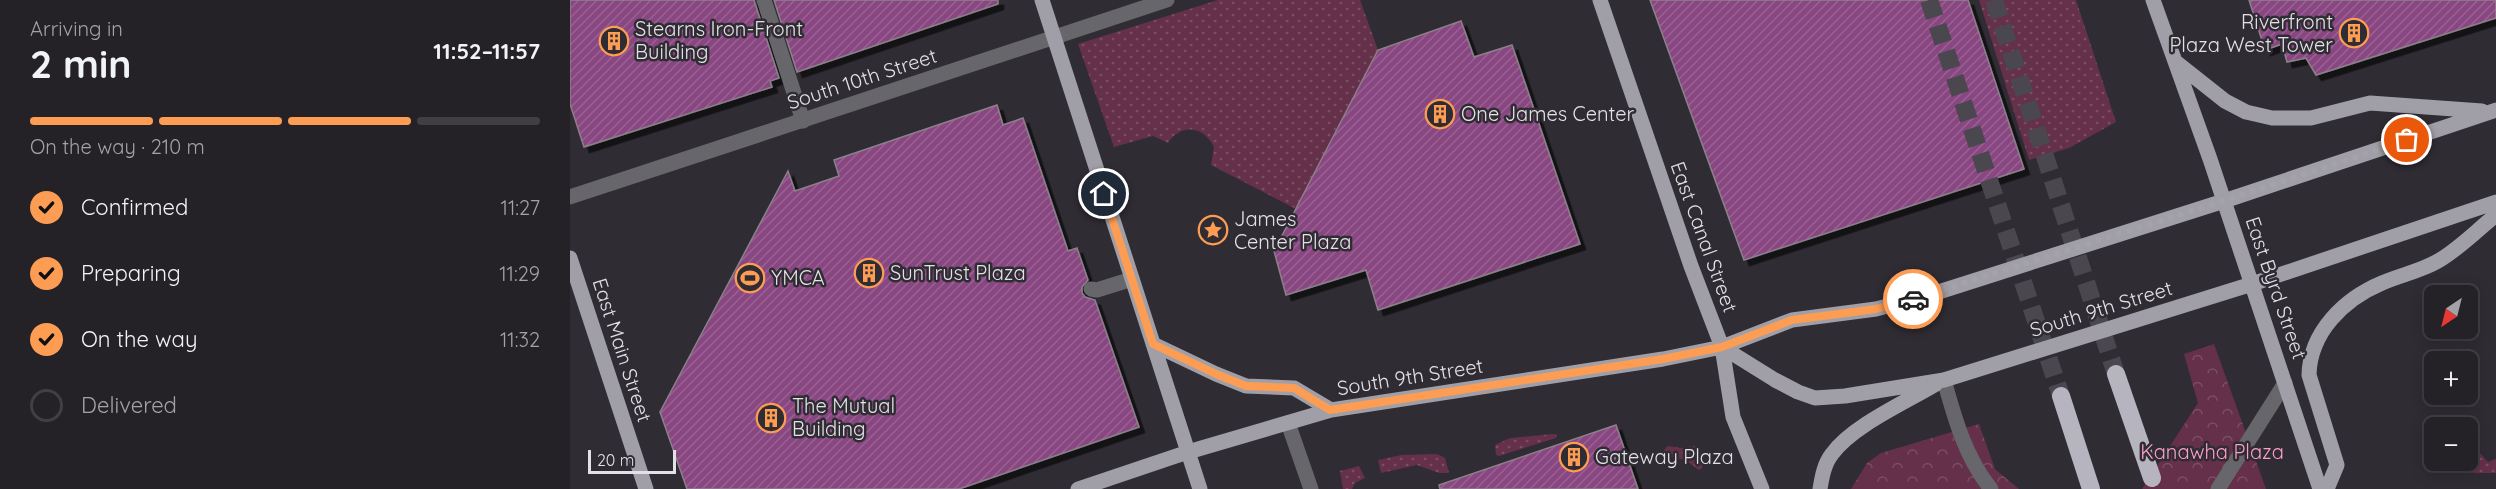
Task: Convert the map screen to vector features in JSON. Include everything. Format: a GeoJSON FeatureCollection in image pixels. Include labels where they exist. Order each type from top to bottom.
{"type":"FeatureCollection","features":[{"type":"Feature","properties":{"kind":"highway"},"geometry":{"type":"LineString","coordinates":[[2116,374],[2152,478]]}},
{"type":"Feature","properties":{"kind":"highway"},"geometry":{"type":"LineString","coordinates":[[2061,396],[2091,489]]}},
{"type":"Feature","properties":{"kind":"main road"},"geometry":{"type":"LineString","coordinates":[[1042,0],[1200,489]]}},
{"type":"Feature","properties":{"kind":"main road","name":"East Canal Street"},"geometry":{"type":"LineString","coordinates":[[1600,0],[1690,266],[1722,347],[1733,417],[1762,489]]}},
{"type":"Feature","properties":{"kind":"main road","name":"East Byrd Street"},"geometry":{"type":"LineString","coordinates":[[2153,0],[2224,201],[2320,489]]}},
{"type":"Feature","properties":{"kind":"main road"},"geometry":{"type":"LineString","coordinates":[[2176,63],[2225,101],[2246,112],[2263,116],[2311,117],[2370,103],[2494,111]]}},
{"type":"Feature","properties":{"kind":"main road","name":"South 9th Street"},"geometry":{"type":"LineString","coordinates":[[1078,489],[1188,452],[1330,410],[1663,359],[1722,347],[1792,320],[1876,309],[1926,296],[2224,201],[2494,111]]}},
{"type":"Feature","properties":{"kind":"main road","name":"South 9th Street"},"geometry":{"type":"LineString","coordinates":[[1722,347],[1782,384],[1815,398],[1845,396],[1944,380],[2252,284],[2496,202]]}},
{"type":"Feature","properties":{"kind":"main road"},"geometry":{"type":"LineString","coordinates":[[2327,489],[2337,465],[2309,375],[2309,361],[2316,342],[2328,323],[2361,293],[2438,262],[2496,215]]}},
{"type":"Feature","properties":{"kind":"main road","name":"East Main Street"},"geometry":{"type":"LineString","coordinates":[[570,258],[646,489]]}},
{"type":"Feature","properties":{"kind":"main road"},"geometry":{"type":"LineString","coordinates":[[1153,344],[1246,386],[1294,388],[1330,410]]}},
{"type":"Feature","properties":{"kind":"main road"},"geometry":{"type":"LineString","coordinates":[[1820,489],[1827,463],[1850,435],[1944,380]]}},
{"type":"Feature","properties":{"kind":"street"},"geometry":{"type":"LineString","coordinates":[[764,0],[802,121]]}},
{"type":"Feature","properties":{"kind":"street","name":"South 10th Street"},"geometry":{"type":"LineString","coordinates":[[570,197],[1167,0]]}},
{"type":"Feature","properties":{"kind":"street"},"geometry":{"type":"LineString","coordinates":[[1092,289],[1097,290],[1132,279]]}},
{"type":"Feature","properties":{"kind":"street"},"geometry":{"type":"LineString","coordinates":[[1944,380],[1956,423],[1972,463],[1991,489]]}},
{"type":"Feature","properties":{"kind":"street"},"geometry":{"type":"LineString","coordinates":[[2218,489],[2285,383]]}},
{"type":"Feature","properties":{"kind":"street"},"geometry":{"type":"LineString","coordinates":[[1288,423],[1311,489]]}},
{"type":"Feature","properties":{"kind":"green space"},"geometry":{"type":"Polygon","coordinates":[[[1218,0],[1360,0],[1378,50],[1296,209],[1211,165],[1214,147],[1210,140],[1198,131],[1179,132],[1168,143],[1153,136],[1114,147],[1078,44],[1218,0]]]}},
{"type":"Feature","properties":{"kind":"green space"},"geometry":{"type":"Polygon","coordinates":[[[1979,0],[2076,0],[2116,122],[2069,148],[2029,160],[1979,0]]]}},
{"type":"Feature","properties":{"kind":"green space","name":"Kanawha Plaza"},"geometry":{"type":"Polygon","coordinates":[[[2214,344],[2266,489],[2142,489],[2198,403],[2184,354],[2214,344]]]}},
{"type":"Feature","properties":{"kind":"green space"},"geometry":{"type":"Polygon","coordinates":[[[1979,424],[1995,469],[2019,489],[1851,489],[1867,463],[1881,453],[1979,424]]]}},
{"type":"Feature","properties":{"kind":"green space"},"geometry":{"type":"Polygon","coordinates":[[[1557,435],[1556,438],[1496,455],[1495,445],[1510,438],[1557,435]]]}},
{"type":"Feature","properties":{"kind":"green space"},"geometry":{"type":"Polygon","coordinates":[[[1668,446],[1680,448],[1695,446],[1703,463],[1702,468],[1699,470],[1685,460],[1666,456],[1664,450],[1668,446]]]}},
{"type":"Feature","properties":{"kind":"green space"},"geometry":{"type":"Polygon","coordinates":[[[1437,454],[1445,458],[1449,473],[1439,473],[1417,465],[1381,473],[1378,460],[1401,455],[1437,454]]]}},
{"type":"Feature","properties":{"kind":"green space"},"geometry":{"type":"Polygon","coordinates":[[[2481,454],[2488,462],[2496,459],[2496,473],[2473,473],[2472,471],[2478,471],[2478,455],[2481,454]]]}},
{"type":"Feature","properties":{"kind":"green space"},"geometry":{"type":"Polygon","coordinates":[[[1359,466],[1365,478],[1355,483],[1352,489],[1343,489],[1340,471],[1359,466]]]}},
{"type":"Feature","properties":{"kind":"building"},"geometry":{"type":"Polygon","coordinates":[[[570,0],[754,0],[779,78],[770,81],[772,87],[584,147],[570,104],[570,0]]]}},
{"type":"Feature","properties":{"kind":"building"},"geometry":{"type":"Polygon","coordinates":[[[774,0],[998,0],[998,4],[797,72],[774,0]]]}},
{"type":"Feature","properties":{"kind":"building"},"geometry":{"type":"Polygon","coordinates":[[[1650,0],[1968,0],[2024,169],[1744,260],[1650,0]]]}},
{"type":"Feature","properties":{"kind":"building","name":"Riverfront Plaza West Tower"},"geometry":{"type":"Polygon","coordinates":[[[2249,0],[2496,0],[2496,18],[2316,75],[2306,58],[2287,62],[2282,44],[2265,50],[2249,0]]]}},
{"type":"Feature","properties":{"kind":"building","name":"One James Center"},"geometry":{"type":"Polygon","coordinates":[[[1461,21],[1474,57],[1512,45],[1580,244],[1378,310],[1366,270],[1286,295],[1274,251],[1378,50],[1461,21]]]}},
{"type":"Feature","properties":{"kind":"building"},"geometry":{"type":"Polygon","coordinates":[[[997,105],[1003,125],[1023,118],[1068,251],[1077,248],[1088,280],[1082,287],[1082,293],[1085,297],[1095,300],[1139,427],[959,489],[687,489],[660,412],[788,171],[795,191],[839,176],[834,160],[997,105]]]}},
{"type":"Feature","properties":{"kind":"building","name":"Gateway Plaza"},"geometry":{"type":"Polygon","coordinates":[[[1616,425],[1638,489],[1440,489],[1439,485],[1616,425]]]}},
{"type":"Feature","properties":{"kind":"tunnel"},"geometry":{"type":"LineString","coordinates":[[1929,0],[2061,396]]}},
{"type":"Feature","properties":{"kind":"tunnel"},"geometry":{"type":"LineString","coordinates":[[1994,0],[2116,374]]}},
{"type":"Feature","properties":{"kind":"way so far"},"geometry":{"type":"LineString","coordinates":[[1913,299],[2205,207],[2407,140]]}},
{"type":"Feature","properties":{"kind":"place","name":"Riverfront Plaza West Tower"},"geometry":{"type":"Point","coordinates":[2354,33]}},
{"type":"Feature","properties":{"kind":"place","name":"Stearns Iron-Front Building"},"geometry":{"type":"Point","coordinates":[614,41]}},
{"type":"Feature","properties":{"kind":"place","name":"One James Center"},"geometry":{"type":"Point","coordinates":[1440,114]}},
{"type":"Feature","properties":{"kind":"place","name":"James Center Plaza"},"geometry":{"type":"Point","coordinates":[1213,230]}},
{"type":"Feature","properties":{"kind":"place","name":"SunTrust Plaza"},"geometry":{"type":"Point","coordinates":[869,273]}},
{"type":"Feature","properties":{"kind":"place","name":"YMCA"},"geometry":{"type":"Point","coordinates":[750,278]}},
{"type":"Feature","properties":{"kind":"place","name":"The Mutual Building"},"geometry":{"type":"Point","coordinates":[771,418]}},
{"type":"Feature","properties":{"kind":"place","name":"Gateway Plaza"},"geometry":{"type":"Point","coordinates":[1574,457]}},
{"type":"Feature","properties":{"kind":"route"},"geometry":{"type":"LineString","coordinates":[[1104,194],[1153,344],[1246,386],[1294,388],[1330,410],[1663,359],[1722,347],[1792,320],[1876,309],[1913,299]]}}]}
